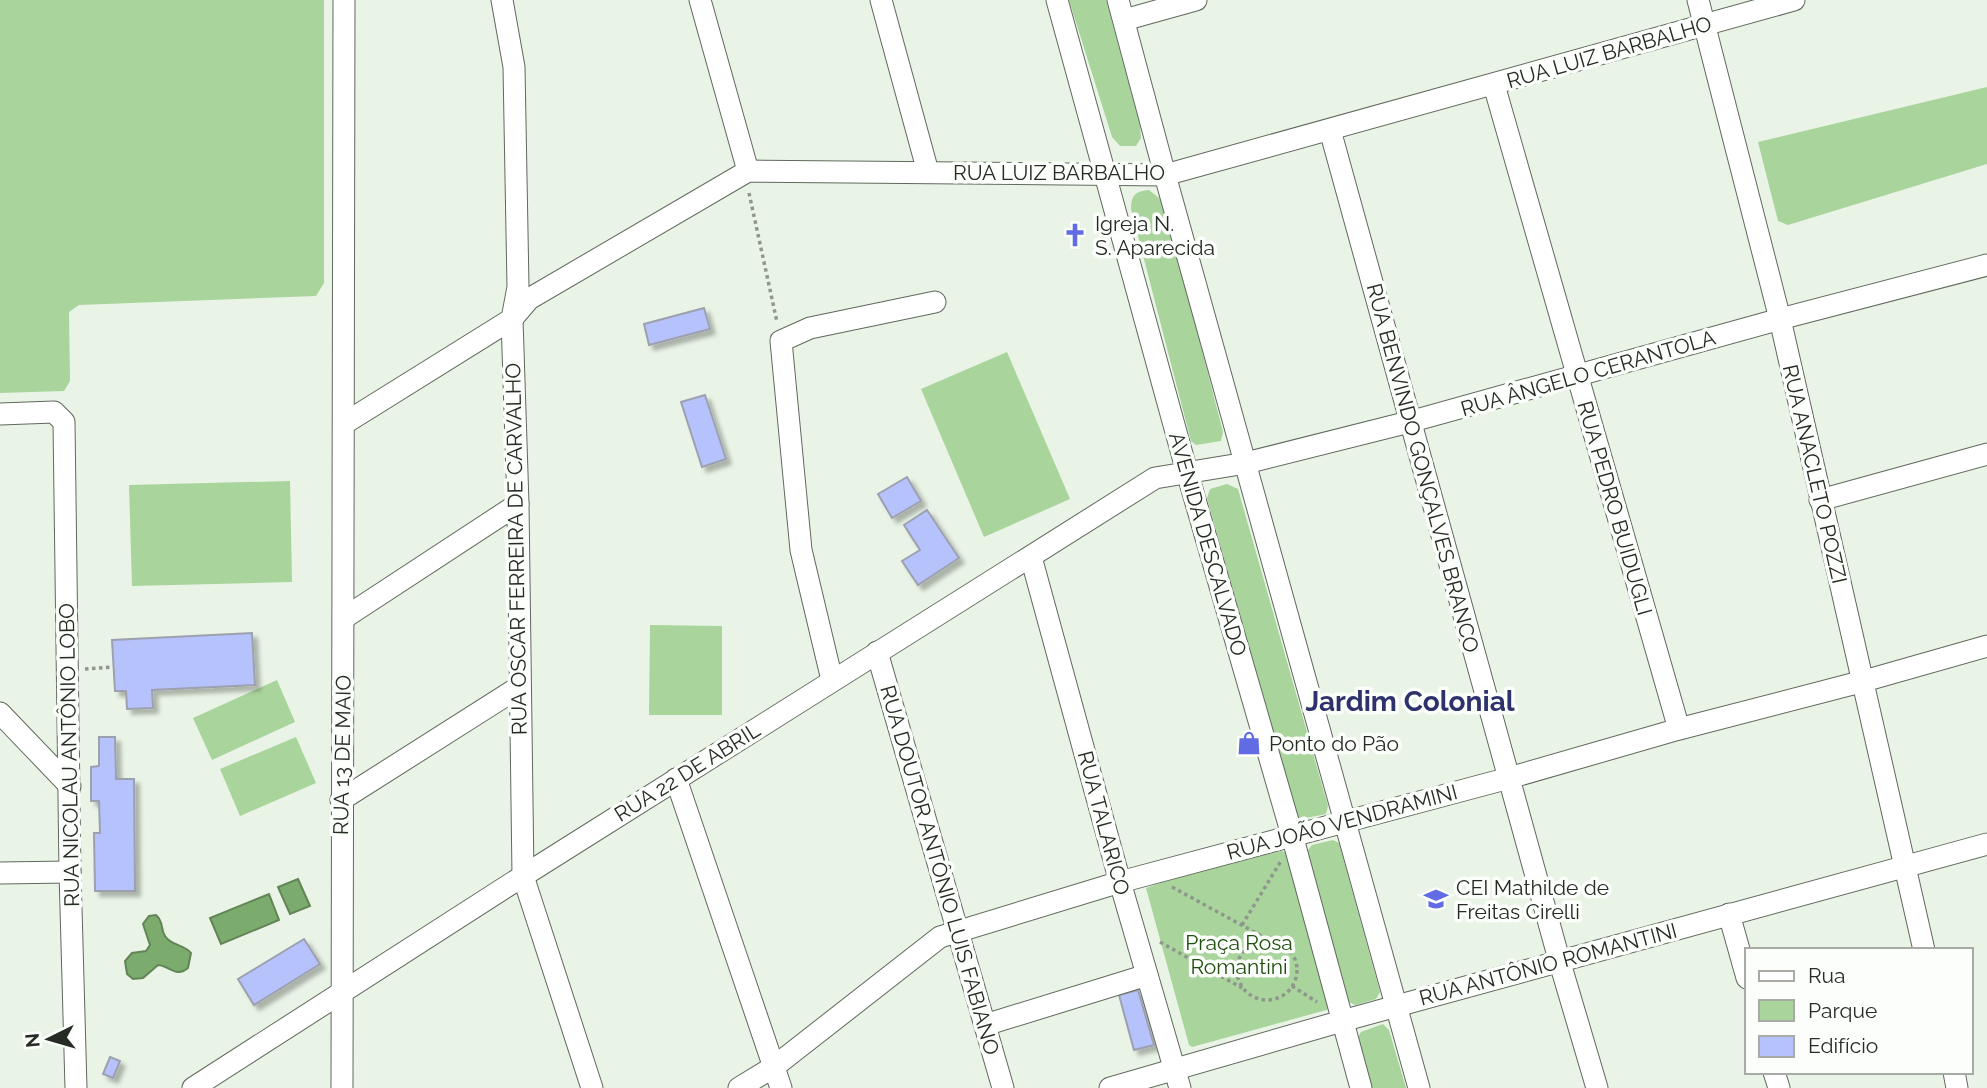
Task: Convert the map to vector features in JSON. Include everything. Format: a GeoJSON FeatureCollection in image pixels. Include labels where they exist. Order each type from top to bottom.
{"type":"FeatureCollection","features":[{"type":"Feature","properties":{"kind":"street","name":"RUA 13 DE MAIO"},"geometry":{"type":"LineString","coordinates":[[342,1088],[340,994],[345,423],[344,0]]}},
{"type":"Feature","properties":{"kind":"street","name":"RUA OSCAR FERREIRA DE CARVALHO"},"geometry":{"type":"LineString","coordinates":[[502,0],[514,67],[518,287],[512,319],[518,504],[523,876],[592,1088]]}},
{"type":"Feature","properties":{"kind":"street"},"geometry":{"type":"LineString","coordinates":[[345,423],[512,319],[529,299],[748,171],[700,0]]}},
{"type":"Feature","properties":{"kind":"street"},"geometry":{"type":"LineString","coordinates":[[881,0],[928,172]]}},
{"type":"Feature","properties":{"kind":"street","name":"AVENIDA DESCALVADO"},"geometry":{"type":"LineString","coordinates":[[1057,0],[1289,844],[1361,1088]]}},
{"type":"Feature","properties":{"kind":"street"},"geometry":{"type":"LineString","coordinates":[[1196,0],[1121,10],[1419,1088]]}},
{"type":"Feature","properties":{"kind":"street","name":"RUA ANACLETO POZZI"},"geometry":{"type":"LineString","coordinates":[[1698,0],[1780,319],[1924,948]]}},
{"type":"Feature","properties":{"kind":"street","name":"RUA LUIZ BARBALHO"},"geometry":{"type":"LineString","coordinates":[[748,171],[1165,175],[1794,0]]}},
{"type":"Feature","properties":{"kind":"street","name":"RUA PEDRO BUIDUGLI"},"geometry":{"type":"LineString","coordinates":[[1494,85],[1679,729]]}},
{"type":"Feature","properties":{"kind":"street","name":"RUA BENVINDO GONÇALVES BRANCO"},"geometry":{"type":"LineString","coordinates":[[1330,131],[1409,422],[1597,1088]]}},
{"type":"Feature","properties":{"kind":"street","name":"RUA ÂNGELO CERANTOLA"},"geometry":{"type":"LineString","coordinates":[[1187,472],[1246,463],[1409,422],[1780,319],[1987,265]]}},
{"type":"Feature","properties":{"kind":"street"},"geometry":{"type":"LineString","coordinates":[[832,680],[801,550],[781,341],[810,328],[935,302]]}},
{"type":"Feature","properties":{"kind":"street","name":"RUA NICOLAU ANTÔNIO LOBO"},"geometry":{"type":"LineString","coordinates":[[0,414],[54,412],[64,422],[70,872],[76,1088]]}},
{"type":"Feature","properties":{"kind":"street"},"geometry":{"type":"LineString","coordinates":[[1820,500],[1987,454]]}},
{"type":"Feature","properties":{"kind":"street","name":"RUA 22 DE ABRIL"},"geometry":{"type":"LineString","coordinates":[[193,1088],[832,680],[1155,478],[1187,472]]}},
{"type":"Feature","properties":{"kind":"street"},"geometry":{"type":"LineString","coordinates":[[344,618],[518,504]]}},
{"type":"Feature","properties":{"kind":"street","name":"RUA TALARICO"},"geometry":{"type":"LineString","coordinates":[[1031,557],[1177,1079]]}},
{"type":"Feature","properties":{"kind":"street","name":"RUA JOÃO VENDRAMINI"},"geometry":{"type":"LineString","coordinates":[[739,1088],[775,1066],[940,937],[1120,882],[1289,844],[1346,821],[1987,646]]}},
{"type":"Feature","properties":{"kind":"street","name":"RUA DOUTOR ANTÔNIO LUIS FABIANO"},"geometry":{"type":"LineString","coordinates":[[877,652],[1003,1088]]}},
{"type":"Feature","properties":{"kind":"street"},"geometry":{"type":"LineString","coordinates":[[341,800],[519,687]]}},
{"type":"Feature","properties":{"kind":"street"},"geometry":{"type":"LineString","coordinates":[[0,713],[70,786]]}},
{"type":"Feature","properties":{"kind":"street"},"geometry":{"type":"LineString","coordinates":[[676,779],[781,1088]]}},
{"type":"Feature","properties":{"kind":"street","name":"RUA ANTÔNIO ROMANTINI"},"geometry":{"type":"LineString","coordinates":[[1110,1088],[1177,1079],[1342,1021],[1987,844]]}},
{"type":"Feature","properties":{"kind":"street"},"geometry":{"type":"LineString","coordinates":[[0,873],[70,872]]}},
{"type":"Feature","properties":{"kind":"street"},"geometry":{"type":"LineString","coordinates":[[1729,914],[1745,971]]}},
{"type":"Feature","properties":{"kind":"street"},"geometry":{"type":"LineString","coordinates":[[985,1025],[1147,975]]}},
{"type":"Feature","properties":{"kind":"path"},"geometry":{"type":"LineString","coordinates":[[748,171],[749,190],[781,341]]}},
{"type":"Feature","properties":{"kind":"path"},"geometry":{"type":"LineString","coordinates":[[69,670],[113,667]]}},
{"type":"Feature","properties":{"kind":"path"},"geometry":{"type":"LineString","coordinates":[[1242,925],[1289,844]]}},
{"type":"Feature","properties":{"kind":"path"},"geometry":{"type":"LineString","coordinates":[[1160,942],[1259,999],[1269,1000],[1286,993],[1293,986],[1297,966],[1294,956],[1287,948],[1163,882]]}},
{"type":"Feature","properties":{"kind":"path"},"geometry":{"type":"LineString","coordinates":[[1243,989],[1239,980],[1238,961],[1250,945],[1269,940]]}},
{"type":"Feature","properties":{"kind":"path"},"geometry":{"type":"LineString","coordinates":[[1293,986],[1320,1003]]}},
{"type":"Feature","properties":{"kind":"green space"},"geometry":{"type":"Polygon","coordinates":[[[0,0],[324,0],[324,283],[316,296],[79,305],[69,312],[70,381],[64,391],[0,393],[0,0]]]}},
{"type":"Feature","properties":{"kind":"green space"},"geometry":{"type":"Polygon","coordinates":[[[1069,0],[1106,0],[1140,125],[1141,138],[1136,146],[1120,146],[1112,137],[1069,0]]]}},
{"type":"Feature","properties":{"kind":"green space"},"geometry":{"type":"Polygon","coordinates":[[[1987,87],[1987,164],[1788,225],[1778,221],[1758,142],[1987,87]]]}},
{"type":"Feature","properties":{"kind":"green space"},"geometry":{"type":"Polygon","coordinates":[[[1149,190],[1164,202],[1223,432],[1221,441],[1196,445],[1191,441],[1131,209],[1135,195],[1149,190]]]}},
{"type":"Feature","properties":{"kind":"green space"},"geometry":{"type":"Polygon","coordinates":[[[1007,352],[1070,499],[984,537],[921,389],[1007,352]]]}},
{"type":"Feature","properties":{"kind":"green space"},"geometry":{"type":"Polygon","coordinates":[[[290,481],[292,582],[132,586],[129,485],[290,481]]]}},
{"type":"Feature","properties":{"kind":"green space"},"geometry":{"type":"Polygon","coordinates":[[[1227,484],[1238,489],[1328,806],[1326,814],[1301,819],[1296,815],[1207,498],[1210,489],[1227,484]]]}},
{"type":"Feature","properties":{"kind":"green space"},"geometry":{"type":"Polygon","coordinates":[[[650,625],[722,626],[722,715],[649,715],[650,625]]]}},
{"type":"Feature","properties":{"kind":"green space"},"geometry":{"type":"Polygon","coordinates":[[[277,680],[295,722],[212,760],[193,718],[277,680]]]}},
{"type":"Feature","properties":{"kind":"green space"},"geometry":{"type":"Polygon","coordinates":[[[296,737],[316,783],[240,816],[220,769],[296,737]]]}},
{"type":"Feature","properties":{"kind":"green space"},"geometry":{"type":"Polygon","coordinates":[[[1333,840],[1339,843],[1380,992],[1376,999],[1355,1005],[1349,1002],[1307,851],[1312,845],[1333,840]]]}},
{"type":"Feature","properties":{"kind":"green space","name":"Praça Rosa Romantini"},"geometry":{"type":"Polygon","coordinates":[[[1281,851],[1286,852],[1330,1009],[1192,1047],[1189,1045],[1146,888],[1281,851]]]}},
{"type":"Feature","properties":{"kind":"green space"},"geometry":{"type":"Polygon","coordinates":[[[1383,1024],[1389,1030],[1406,1088],[1372,1088],[1358,1037],[1361,1032],[1383,1024]]]}},
{"type":"Feature","properties":{"kind":"shaded area"},"geometry":{"type":"Polygon","coordinates":[[[298,879],[310,906],[290,914],[278,887],[298,879]]]}},
{"type":"Feature","properties":{"kind":"shaded area"},"geometry":{"type":"Polygon","coordinates":[[[269,894],[279,920],[221,944],[210,918],[269,894]]]}},
{"type":"Feature","properties":{"kind":"shaded area"},"geometry":{"type":"Polygon","coordinates":[[[156,915],[168,939],[191,953],[188,968],[176,972],[158,965],[143,978],[133,979],[127,974],[125,961],[132,953],[146,951],[150,945],[143,924],[149,916],[156,915]]]}},
{"type":"Feature","properties":{"kind":"building"},"geometry":{"type":"Polygon","coordinates":[[[704,308],[710,329],[649,345],[644,324],[704,308]]]}},
{"type":"Feature","properties":{"kind":"building"},"geometry":{"type":"Polygon","coordinates":[[[705,395],[726,459],[702,467],[681,402],[705,395]]]}},
{"type":"Feature","properties":{"kind":"building"},"geometry":{"type":"Polygon","coordinates":[[[907,477],[921,501],[892,518],[878,494],[907,477]]]}},
{"type":"Feature","properties":{"kind":"building"},"geometry":{"type":"Polygon","coordinates":[[[927,510],[959,558],[918,585],[902,561],[920,550],[904,525],[927,510]]]}},
{"type":"Feature","properties":{"kind":"building"},"geometry":{"type":"Polygon","coordinates":[[[252,633],[255,685],[152,690],[153,708],[127,709],[126,691],[115,691],[112,640],[252,633]]]}},
{"type":"Feature","properties":{"kind":"building"},"geometry":{"type":"Polygon","coordinates":[[[99,737],[115,737],[116,779],[134,779],[135,891],[95,891],[94,833],[100,833],[99,801],[91,801],[91,767],[99,766],[99,737]]]}},
{"type":"Feature","properties":{"kind":"building"},"geometry":{"type":"Polygon","coordinates":[[[304,939],[320,964],[254,1005],[238,979],[304,939]]]}},
{"type":"Feature","properties":{"kind":"building"},"geometry":{"type":"Polygon","coordinates":[[[1138,990],[1154,1045],[1134,1050],[1119,995],[1138,990]]]}},
{"type":"Feature","properties":{"kind":"building"},"geometry":{"type":"Polygon","coordinates":[[[110,1057],[120,1061],[113,1078],[103,1074],[110,1057]]]}},
{"type":"Feature","properties":{"kind":"place","name":"Igreja N. S. Aparecida"},"geometry":{"type":"Point","coordinates":[1075,235]}},
{"type":"Feature","properties":{"kind":"place","name":"Ponto do Pão"},"geometry":{"type":"Point","coordinates":[1249,743]}},
{"type":"Feature","properties":{"kind":"place","name":"CEI Mathilde de Freitas Cirelli"},"geometry":{"type":"Point","coordinates":[1436,899]}},
{"type":"Feature","properties":{"kind":"district","name":"Jardim Colonial"},"geometry":{"type":"Point","coordinates":[1410,701]}}]}
